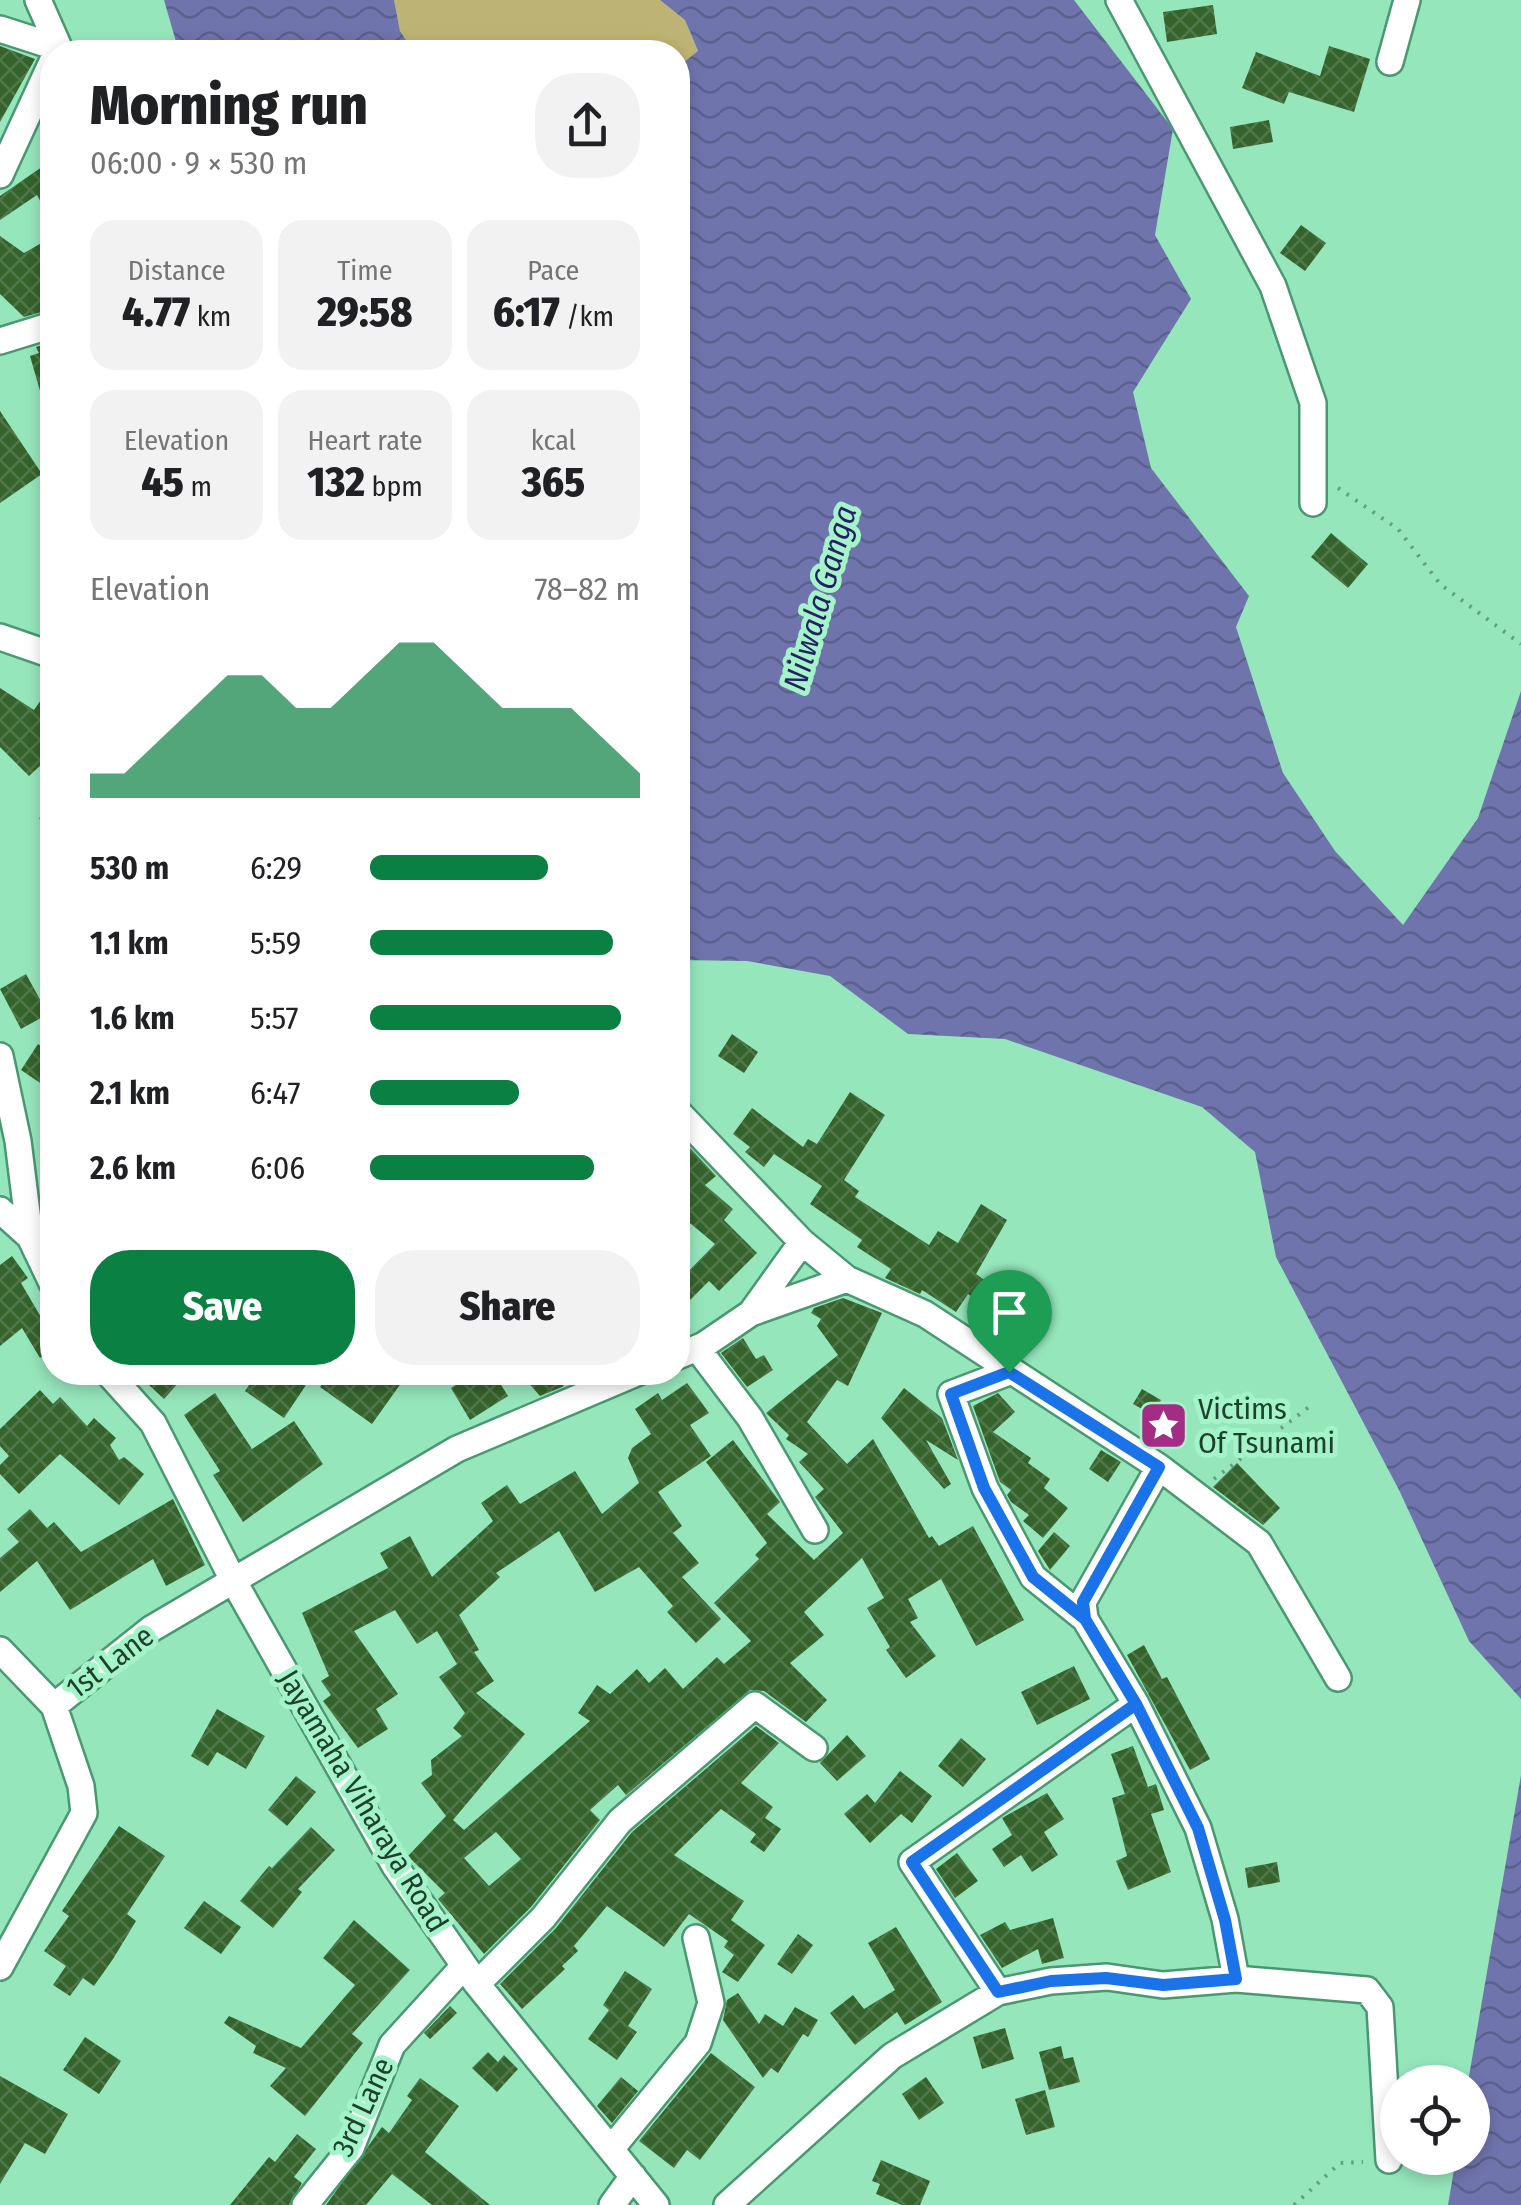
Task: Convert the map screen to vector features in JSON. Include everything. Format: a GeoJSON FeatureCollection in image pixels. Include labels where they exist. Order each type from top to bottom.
{"type":"FeatureCollection","features":[{"type":"Feature","properties":{"kind":"street"},"geometry":{"type":"LineString","coordinates":[[38,0],[52,40]]}},
{"type":"Feature","properties":{"kind":"street"},"geometry":{"type":"LineString","coordinates":[[1119,0],[1273,286],[1314,403],[1314,502]]}},
{"type":"Feature","properties":{"kind":"street"},"geometry":{"type":"LineString","coordinates":[[1390,62],[1408,0]]}},
{"type":"Feature","properties":{"kind":"street"},"geometry":{"type":"LineString","coordinates":[[0,29],[40,47]]}},
{"type":"Feature","properties":{"kind":"street"},"geometry":{"type":"LineString","coordinates":[[0,175],[40,90]]}},
{"type":"Feature","properties":{"kind":"street"},"geometry":{"type":"LineString","coordinates":[[0,341],[40,328]]}},
{"type":"Feature","properties":{"kind":"street"},"geometry":{"type":"LineString","coordinates":[[0,637],[40,650]]}},
{"type":"Feature","properties":{"kind":"street"},"geometry":{"type":"LineString","coordinates":[[0,1056],[18,1141],[30,1237],[40,1257]]}},
{"type":"Feature","properties":{"kind":"street"},"geometry":{"type":"LineString","coordinates":[[690,1125],[802,1242],[846,1279],[925,1314],[1159,1467],[1260,1543],[1338,1678]]}},
{"type":"Feature","properties":{"kind":"street"},"geometry":{"type":"LineString","coordinates":[[0,1210],[30,1237]]}},
{"type":"Feature","properties":{"kind":"street"},"geometry":{"type":"LineString","coordinates":[[751,1312],[802,1242]]}},
{"type":"Feature","properties":{"kind":"street"},"geometry":{"type":"LineString","coordinates":[[690,1350],[751,1312],[846,1279]]}},
{"type":"Feature","properties":{"kind":"street"},"geometry":{"type":"LineString","coordinates":[[690,1355],[750,1418],[815,1530]]}},
{"type":"Feature","properties":{"kind":"street"},"geometry":{"type":"LineString","coordinates":[[1009,1372],[951,1394],[984,1488],[1033,1577],[1085,1619],[1136,1704],[1198,1828],[1225,1920],[1236,1979]]}},
{"type":"Feature","properties":{"kind":"street","name":"Jayamaha Viharaya Road"},"geometry":{"type":"LineString","coordinates":[[119,1385],[153,1423],[233,1580],[395,1866],[471,1975],[656,2205]]}},
{"type":"Feature","properties":{"kind":"street","name":"1st Lane"},"geometry":{"type":"LineString","coordinates":[[0,1650],[54,1706],[151,1629],[457,1450],[609,1385]]}},
{"type":"Feature","properties":{"kind":"street"},"geometry":{"type":"LineString","coordinates":[[1085,1619],[1083,1602],[1159,1467]]}},
{"type":"Feature","properties":{"kind":"street"},"geometry":{"type":"LineString","coordinates":[[998,1992],[912,1862],[1136,1704]]}},
{"type":"Feature","properties":{"kind":"street"},"geometry":{"type":"LineString","coordinates":[[0,1968],[84,1813],[81,1786],[54,1706]]}},
{"type":"Feature","properties":{"kind":"street","name":"3rd Lane"},"geometry":{"type":"LineString","coordinates":[[305,2205],[351,2148],[392,2045],[543,1918],[620,1821],[755,1706],[814,1748]]}},
{"type":"Feature","properties":{"kind":"street"},"geometry":{"type":"LineString","coordinates":[[612,2150],[698,2043],[710,2003],[696,1938]]}},
{"type":"Feature","properties":{"kind":"street"},"geometry":{"type":"LineString","coordinates":[[727,2205],[892,2056],[998,1992],[1088,1978],[1163,1985],[1236,1979],[1367,1990],[1380,2007],[1383,2065]]}},
{"type":"Feature","properties":{"kind":"street"},"geometry":{"type":"LineString","coordinates":[[612,2205],[633,2176]]}},
{"type":"Feature","properties":{"kind":"path"},"geometry":{"type":"LineString","coordinates":[[1314,471],[1398,528],[1440,584],[1521,644]]}},
{"type":"Feature","properties":{"kind":"path"},"geometry":{"type":"LineString","coordinates":[[1195,1495],[1309,1408]]}},
{"type":"Feature","properties":{"kind":"path"},"geometry":{"type":"LineString","coordinates":[[1294,2205],[1340,2163],[1380,2161]]}},
{"type":"Feature","properties":{"kind":"shaded area"},"geometry":{"type":"Polygon","coordinates":[[[394,0],[660,0],[685,20],[698,52],[690,58],[690,40],[406,40],[400,31],[394,0]]]}},
{"type":"Feature","properties":{"kind":"water"},"geometry":{"type":"Polygon","coordinates":[[[164,0],[394,0],[400,31],[406,40],[176,40],[164,0]]]}},
{"type":"Feature","properties":{"kind":"water","name":"Nilwala Ganga"},"geometry":{"type":"Polygon","coordinates":[[[660,0],[1074,0],[1173,129],[1155,235],[1191,299],[1133,392],[1151,468],[1249,596],[1236,627],[1283,773],[1335,851],[1403,925],[1478,818],[1521,691],[1521,1699],[1469,1641],[1399,1490],[1276,1257],[1255,1152],[1202,1107],[1005,1039],[908,1034],[830,976],[747,961],[690,960],[690,57],[698,51],[685,20],[660,0]]]}},
{"type":"Feature","properties":{"kind":"water"},"geometry":{"type":"Polygon","coordinates":[[[1521,1775],[1521,2205],[1448,2205],[1453,2175],[1490,2175],[1490,2065],[1471,2065],[1521,1775]]]}},
{"type":"Feature","properties":{"kind":"building"},"geometry":{"type":"Polygon","coordinates":[[[1213,5],[1217,34],[1167,42],[1163,12],[1213,5]]]}},
{"type":"Feature","properties":{"kind":"building"},"geometry":{"type":"Polygon","coordinates":[[[0,46],[35,59],[0,122],[0,46]]]}},
{"type":"Feature","properties":{"kind":"building"},"geometry":{"type":"Polygon","coordinates":[[[1329,46],[1370,59],[1354,112],[1289,92],[1284,104],[1242,88],[1256,52],[1320,76],[1329,46]]]}},
{"type":"Feature","properties":{"kind":"building"},"geometry":{"type":"Polygon","coordinates":[[[1269,120],[1273,142],[1233,149],[1230,127],[1269,120]]]}},
{"type":"Feature","properties":{"kind":"building"},"geometry":{"type":"Polygon","coordinates":[[[40,168],[40,201],[37,195],[0,220],[0,196],[40,168]]]}},
{"type":"Feature","properties":{"kind":"building"},"geometry":{"type":"Polygon","coordinates":[[[1301,225],[1326,243],[1305,271],[1280,253],[1301,225]]]}},
{"type":"Feature","properties":{"kind":"building"},"geometry":{"type":"Polygon","coordinates":[[[0,236],[24,253],[40,244],[40,312],[24,317],[0,294],[0,236]]]}},
{"type":"Feature","properties":{"kind":"building"},"geometry":{"type":"Polygon","coordinates":[[[40,346],[40,391],[30,356],[39,353],[36,347],[40,346]]]}},
{"type":"Feature","properties":{"kind":"building"},"geometry":{"type":"Polygon","coordinates":[[[0,411],[40,475],[0,503],[0,411]]]}},
{"type":"Feature","properties":{"kind":"building"},"geometry":{"type":"Polygon","coordinates":[[[1331,533],[1368,564],[1348,588],[1311,557],[1331,533]]]}},
{"type":"Feature","properties":{"kind":"building"},"geometry":{"type":"Polygon","coordinates":[[[0,688],[34,710],[40,701],[40,766],[29,776],[0,747],[0,688]]]}},
{"type":"Feature","properties":{"kind":"building"},"geometry":{"type":"Polygon","coordinates":[[[26,974],[40,999],[40,1018],[21,1029],[0,989],[26,974]]]}},
{"type":"Feature","properties":{"kind":"building"},"geometry":{"type":"Polygon","coordinates":[[[732,1034],[758,1052],[744,1073],[718,1056],[732,1034]]]}},
{"type":"Feature","properties":{"kind":"building"},"geometry":{"type":"Polygon","coordinates":[[[38,1044],[40,1045],[40,1083],[21,1070],[38,1044]]]}},
{"type":"Feature","properties":{"kind":"building"},"geometry":{"type":"Polygon","coordinates":[[[850,1092],[885,1115],[844,1180],[859,1191],[855,1197],[929,1245],[938,1231],[958,1243],[981,1204],[1007,1220],[976,1274],[1005,1295],[993,1311],[968,1294],[956,1312],[922,1290],[920,1294],[885,1278],[891,1269],[857,1247],[862,1240],[810,1204],[822,1186],[774,1154],[764,1167],[745,1152],[750,1147],[733,1134],[752,1108],[803,1147],[808,1139],[817,1144],[850,1092]]]}},
{"type":"Feature","properties":{"kind":"building"},"geometry":{"type":"Polygon","coordinates":[[[690,1148],[716,1176],[705,1185],[733,1209],[724,1220],[757,1253],[719,1291],[709,1281],[690,1300],[690,1270],[715,1244],[690,1223],[690,1148]]]}},
{"type":"Feature","properties":{"kind":"building"},"geometry":{"type":"Polygon","coordinates":[[[12,1256],[28,1278],[21,1283],[40,1315],[40,1358],[22,1328],[0,1346],[0,1265],[12,1256]]]}},
{"type":"Feature","properties":{"kind":"building"},"geometry":{"type":"Polygon","coordinates":[[[843,1298],[882,1313],[848,1386],[837,1380],[807,1422],[847,1464],[873,1439],[929,1538],[932,1536],[939,1546],[973,1526],[1024,1620],[976,1646],[941,1579],[908,1599],[918,1618],[910,1622],[936,1656],[906,1678],[886,1650],[890,1647],[867,1608],[884,1598],[862,1558],[804,1612],[824,1635],[790,1663],[827,1700],[806,1722],[764,1691],[750,1690],[626,1795],[618,1785],[590,1810],[600,1820],[531,1907],[484,1954],[438,1899],[445,1893],[408,1856],[446,1816],[421,1783],[432,1775],[431,1760],[462,1736],[453,1728],[465,1713],[439,1677],[457,1664],[437,1631],[417,1644],[395,1610],[354,1631],[398,1694],[376,1709],[388,1729],[358,1748],[323,1701],[331,1695],[321,1681],[329,1676],[302,1613],[388,1568],[380,1553],[410,1536],[432,1577],[493,1521],[481,1503],[507,1485],[520,1504],[575,1471],[602,1514],[639,1483],[628,1458],[632,1448],[651,1434],[635,1409],[658,1393],[662,1400],[684,1385],[688,1385],[699,1399],[709,1413],[690,1425],[711,1456],[658,1492],[682,1526],[673,1533],[699,1563],[682,1577],[721,1619],[696,1643],[667,1612],[673,1606],[639,1567],[595,1592],[559,1531],[496,1573],[500,1577],[459,1615],[479,1650],[474,1652],[494,1681],[476,1693],[525,1734],[453,1820],[464,1830],[590,1721],[578,1713],[597,1685],[610,1694],[637,1669],[649,1683],[665,1668],[683,1689],[717,1657],[724,1664],[751,1641],[714,1603],[759,1559],[755,1555],[767,1543],[706,1462],[733,1440],[780,1502],[767,1514],[814,1560],[843,1533],[815,1497],[824,1489],[799,1462],[808,1454],[786,1439],[789,1435],[766,1413],[838,1355],[817,1326],[821,1319],[811,1313],[814,1308],[843,1298]],[[496,1832],[464,1858],[489,1886],[521,1859],[496,1832]]]}},
{"type":"Feature","properties":{"kind":"building"},"geometry":{"type":"Polygon","coordinates":[[[743,1338],[756,1359],[764,1355],[773,1370],[747,1387],[721,1353],[743,1338]]]}},
{"type":"Feature","properties":{"kind":"building"},"geometry":{"type":"Polygon","coordinates":[[[149,1385],[176,1385],[164,1399],[149,1385]]]}},
{"type":"Feature","properties":{"kind":"building"},"geometry":{"type":"Polygon","coordinates":[[[249,1385],[306,1385],[284,1418],[245,1391],[249,1385]]]}},
{"type":"Feature","properties":{"kind":"building"},"geometry":{"type":"Polygon","coordinates":[[[321,1385],[400,1385],[372,1424],[321,1385]]]}},
{"type":"Feature","properties":{"kind":"building"},"geometry":{"type":"Polygon","coordinates":[[[501,1385],[508,1396],[470,1420],[451,1388],[501,1385]]]}},
{"type":"Feature","properties":{"kind":"building"},"geometry":{"type":"Polygon","coordinates":[[[530,1385],[564,1385],[562,1387],[540,1396],[530,1385]]]}},
{"type":"Feature","properties":{"kind":"building"},"geometry":{"type":"Polygon","coordinates":[[[904,1388],[942,1418],[958,1460],[926,1440],[951,1484],[944,1489],[881,1418],[904,1388]]]}},
{"type":"Feature","properties":{"kind":"building"},"geometry":{"type":"Polygon","coordinates":[[[1142,1389],[1161,1400],[1153,1415],[1133,1404],[1142,1389]]]}},
{"type":"Feature","properties":{"kind":"building"},"geometry":{"type":"Polygon","coordinates":[[[40,1390],[53,1404],[60,1397],[87,1426],[94,1418],[116,1438],[110,1445],[119,1460],[124,1457],[144,1474],[119,1505],[60,1454],[19,1494],[0,1474],[0,1465],[9,1456],[0,1446],[0,1429],[40,1390]]]}},
{"type":"Feature","properties":{"kind":"building"},"geometry":{"type":"Polygon","coordinates":[[[215,1393],[252,1449],[294,1421],[323,1464],[243,1522],[213,1475],[220,1471],[184,1415],[215,1393]]]}},
{"type":"Feature","properties":{"kind":"building"},"geometry":{"type":"Polygon","coordinates":[[[998,1393],[1015,1412],[993,1432],[1031,1458],[1028,1463],[1050,1479],[1044,1488],[1068,1508],[1043,1538],[1023,1521],[1029,1515],[1011,1502],[1007,1495],[1011,1490],[1000,1482],[973,1406],[998,1393]]]}},
{"type":"Feature","properties":{"kind":"building"},"geometry":{"type":"Polygon","coordinates":[[[1101,1450],[1121,1462],[1108,1482],[1089,1469],[1101,1450]]]}},
{"type":"Feature","properties":{"kind":"building"},"geometry":{"type":"Polygon","coordinates":[[[1237,1463],[1280,1508],[1263,1525],[1213,1487],[1237,1463]]]}},
{"type":"Feature","properties":{"kind":"building"},"geometry":{"type":"Polygon","coordinates":[[[173,1499],[205,1565],[166,1586],[153,1559],[70,1610],[37,1561],[0,1592],[0,1558],[19,1542],[7,1529],[30,1509],[47,1528],[54,1522],[81,1552],[173,1499]]]}},
{"type":"Feature","properties":{"kind":"building"},"geometry":{"type":"Polygon","coordinates":[[[1054,1532],[1070,1546],[1050,1570],[1038,1551],[1054,1532]]]}},
{"type":"Feature","properties":{"kind":"building"},"geometry":{"type":"Polygon","coordinates":[[[1144,1645],[1162,1679],[1167,1677],[1210,1759],[1190,1770],[1127,1655],[1144,1645]]]}},
{"type":"Feature","properties":{"kind":"building"},"geometry":{"type":"Polygon","coordinates":[[[1074,1666],[1090,1699],[1037,1725],[1021,1692],[1074,1666]]]}},
{"type":"Feature","properties":{"kind":"building"},"geometry":{"type":"Polygon","coordinates":[[[217,1709],[265,1736],[246,1769],[217,1752],[208,1766],[191,1756],[217,1709]]]}},
{"type":"Feature","properties":{"kind":"building"},"geometry":{"type":"Polygon","coordinates":[[[756,1726],[779,1743],[741,1783],[773,1807],[765,1818],[781,1829],[764,1852],[750,1842],[756,1834],[721,1809],[674,1855],[744,1901],[731,1920],[765,1945],[738,1982],[722,1972],[734,1955],[724,1947],[728,1941],[689,1914],[664,1947],[607,1906],[574,1946],[578,1951],[562,1966],[565,1969],[522,2009],[500,1984],[556,1928],[632,1832],[756,1726]]]}},
{"type":"Feature","properties":{"kind":"building"},"geometry":{"type":"Polygon","coordinates":[[[847,1735],[866,1756],[837,1781],[820,1763],[847,1735]]]}},
{"type":"Feature","properties":{"kind":"building"},"geometry":{"type":"Polygon","coordinates":[[[961,1738],[986,1759],[963,1787],[938,1766],[961,1738]]]}},
{"type":"Feature","properties":{"kind":"building"},"geometry":{"type":"Polygon","coordinates":[[[1133,1746],[1148,1787],[1156,1784],[1164,1810],[1151,1814],[1171,1872],[1128,1890],[1116,1861],[1127,1856],[1112,1798],[1125,1794],[1111,1754],[1133,1746]]]}},
{"type":"Feature","properties":{"kind":"building"},"geometry":{"type":"Polygon","coordinates":[[[900,1771],[932,1796],[912,1823],[901,1814],[870,1843],[844,1814],[867,1794],[875,1803],[900,1771]]]}},
{"type":"Feature","properties":{"kind":"building"},"geometry":{"type":"Polygon","coordinates":[[[296,1776],[316,1792],[287,1826],[268,1810],[296,1776]]]}},
{"type":"Feature","properties":{"kind":"building"},"geometry":{"type":"Polygon","coordinates":[[[1047,1793],[1064,1819],[1044,1832],[1058,1855],[1032,1872],[1021,1855],[1004,1867],[992,1849],[1012,1835],[1002,1818],[1047,1793]]]}},
{"type":"Feature","properties":{"kind":"building"},"geometry":{"type":"Polygon","coordinates":[[[119,1826],[165,1856],[127,1914],[136,1921],[113,1959],[94,1986],[83,1978],[70,1996],[53,1985],[66,1966],[44,1951],[69,1916],[62,1911],[119,1826]]]}},
{"type":"Feature","properties":{"kind":"building"},"geometry":{"type":"Polygon","coordinates":[[[311,1827],[335,1850],[298,1889],[302,1892],[273,1928],[240,1901],[269,1866],[272,1868],[311,1827]]]}},
{"type":"Feature","properties":{"kind":"building"},"geometry":{"type":"Polygon","coordinates":[[[957,1853],[978,1881],[955,1898],[936,1869],[957,1853]]]}},
{"type":"Feature","properties":{"kind":"building"},"geometry":{"type":"Polygon","coordinates":[[[1277,1862],[1280,1882],[1248,1888],[1245,1868],[1277,1862]]]}},
{"type":"Feature","properties":{"kind":"building"},"geometry":{"type":"Polygon","coordinates":[[[204,1901],[241,1927],[221,1954],[184,1928],[204,1901]]]}},
{"type":"Feature","properties":{"kind":"building"},"geometry":{"type":"Polygon","coordinates":[[[1053,1918],[1064,1958],[1042,1964],[1038,1949],[1002,1968],[980,1935],[1005,1922],[1010,1930],[1053,1918]]]}},
{"type":"Feature","properties":{"kind":"building"},"geometry":{"type":"Polygon","coordinates":[[[354,1920],[410,1970],[352,2034],[363,2043],[305,2116],[270,2086],[286,2068],[253,2053],[256,2046],[224,2023],[229,2016],[301,2048],[355,1985],[323,1958],[354,1920]]]}},
{"type":"Feature","properties":{"kind":"building"},"geometry":{"type":"Polygon","coordinates":[[[896,1927],[942,2002],[905,2025],[897,2012],[855,2045],[830,2013],[853,1995],[864,2009],[895,1990],[868,1943],[896,1927]]]}},
{"type":"Feature","properties":{"kind":"building"},"geometry":{"type":"Polygon","coordinates":[[[798,1934],[813,1945],[792,1974],[777,1964],[798,1934]]]}},
{"type":"Feature","properties":{"kind":"building"},"geometry":{"type":"Polygon","coordinates":[[[625,1971],[652,1989],[628,2026],[637,2032],[617,2060],[588,2039],[609,2010],[603,2005],[625,1971]]]}},
{"type":"Feature","properties":{"kind":"building"},"geometry":{"type":"Polygon","coordinates":[[[738,1993],[759,2024],[765,2014],[783,2026],[795,2007],[818,2020],[808,2037],[803,2034],[778,2073],[771,2068],[763,2078],[723,2020],[727,2000],[738,1993]]]}},
{"type":"Feature","properties":{"kind":"building"},"geometry":{"type":"Polygon","coordinates":[[[450,2006],[457,2013],[430,2039],[424,2033],[450,2006]]]}},
{"type":"Feature","properties":{"kind":"building"},"geometry":{"type":"Polygon","coordinates":[[[1005,2028],[1014,2059],[982,2069],[973,2037],[1005,2028]]]}},
{"type":"Feature","properties":{"kind":"building"},"geometry":{"type":"Polygon","coordinates":[[[85,2037],[121,2061],[99,2094],[63,2070],[85,2037]]]}},
{"type":"Feature","properties":{"kind":"building"},"geometry":{"type":"Polygon","coordinates":[[[1061,2046],[1064,2059],[1073,2057],[1080,2082],[1049,2090],[1039,2052],[1061,2046]]]}},
{"type":"Feature","properties":{"kind":"building"},"geometry":{"type":"Polygon","coordinates":[[[488,2052],[498,2062],[504,2055],[518,2069],[497,2092],[472,2068],[488,2052]]]}},
{"type":"Feature","properties":{"kind":"building"},"geometry":{"type":"Polygon","coordinates":[[[711,2053],[755,2087],[700,2160],[687,2150],[674,2168],[639,2141],[711,2053]]]}},
{"type":"Feature","properties":{"kind":"building"},"geometry":{"type":"Polygon","coordinates":[[[0,2076],[68,2114],[45,2154],[25,2143],[0,2184],[0,2076]]]}},
{"type":"Feature","properties":{"kind":"building"},"geometry":{"type":"Polygon","coordinates":[[[621,2077],[638,2091],[612,2123],[597,2106],[621,2077]]]}},
{"type":"Feature","properties":{"kind":"building"},"geometry":{"type":"Polygon","coordinates":[[[926,2077],[944,2103],[919,2120],[902,2094],[926,2077]]]}},
{"type":"Feature","properties":{"kind":"building"},"geometry":{"type":"Polygon","coordinates":[[[420,2078],[459,2106],[425,2152],[490,2205],[432,2205],[392,2174],[366,2205],[326,2205],[382,2127],[389,2133],[412,2100],[407,2096],[420,2078]]]}},
{"type":"Feature","properties":{"kind":"building"},"geometry":{"type":"Polygon","coordinates":[[[1045,2090],[1055,2127],[1026,2135],[1015,2099],[1045,2090]]]}},
{"type":"Feature","properties":{"kind":"building"},"geometry":{"type":"Polygon","coordinates":[[[297,2134],[316,2149],[294,2177],[302,2183],[289,2205],[230,2205],[269,2157],[275,2162],[297,2134]]]}},
{"type":"Feature","properties":{"kind":"building"},"geometry":{"type":"Polygon","coordinates":[[[881,2160],[930,2181],[920,2205],[902,2205],[876,2194],[880,2184],[872,2181],[881,2160]]]}},
{"type":"Feature","properties":{"kind":"place","name":"Victims Of Tsunami"},"geometry":{"type":"Point","coordinates":[1163,1426]}},
{"type":"Feature","properties":{"kind":"route"},"geometry":{"type":"LineString","coordinates":[[1009,1372],[951,1394],[984,1488],[1033,1577],[1085,1619],[1136,1704],[912,1862],[998,1992],[1051,1981],[1106,1978],[1163,1985],[1236,1979],[1225,1920],[1198,1828],[1136,1704],[1085,1619],[1083,1602],[1159,1467],[1009,1372]]}}]}
